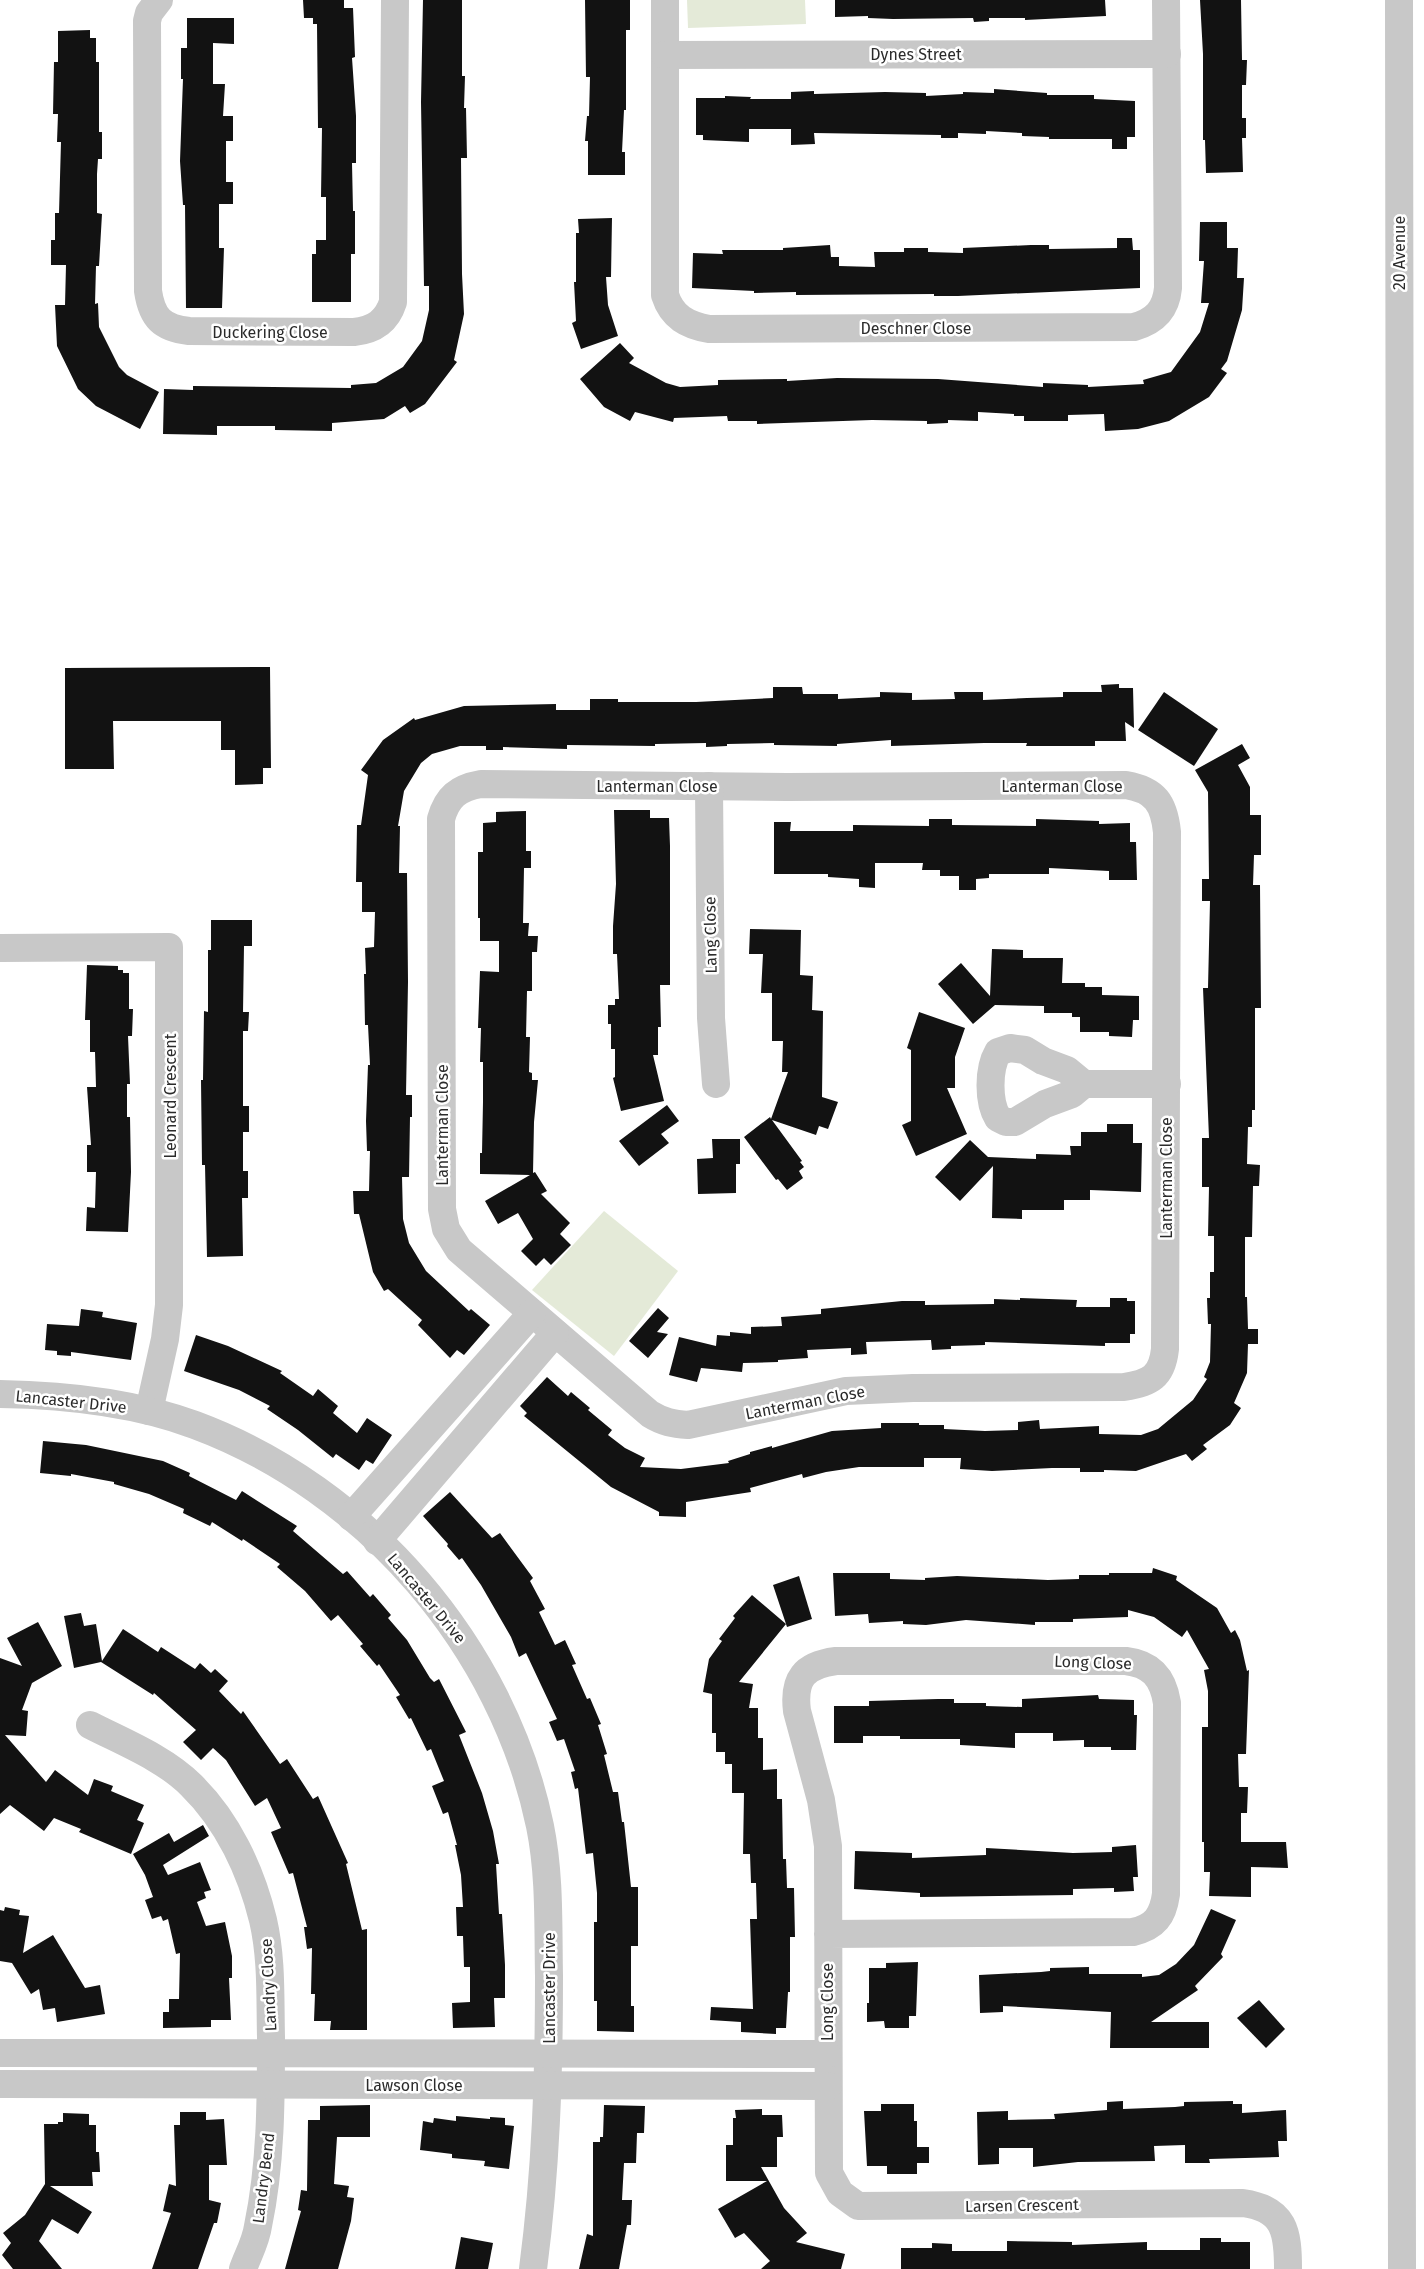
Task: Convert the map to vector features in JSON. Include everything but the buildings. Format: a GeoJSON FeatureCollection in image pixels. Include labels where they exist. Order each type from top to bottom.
{"type":"FeatureCollection","features":[{"type":"Feature","properties":{"kind":"street","name":"Duckering Close"},"geometry":{"type":"LineString","coordinates":[[159,0],[149,13],[147,22],[148,291],[152,312],[168,325],[189,331],[354,332],[367,330],[378,325],[390,311],[393,302],[395,0]]}},
{"type":"Feature","properties":{"kind":"street","name":"Deschner Close"},"geometry":{"type":"LineString","coordinates":[[665,0],[665,295],[673,312],[682,320],[693,326],[709,329],[1134,327],[1145,324],[1160,312],[1167,296],[1166,0]]}},
{"type":"Feature","properties":{"kind":"street","name":"20 Avenue"},"geometry":{"type":"LineString","coordinates":[[1399,0],[1402,2269]]}},
{"type":"Feature","properties":{"kind":"street","name":"Dynes Street"},"geometry":{"type":"LineString","coordinates":[[665,55],[1167,54]]}},
{"type":"Feature","properties":{"kind":"street","name":"Lanterman Close"},"geometry":{"type":"LineString","coordinates":[[480,784],[709,786],[1126,785],[1142,788],[1151,793],[1159,802],[1164,813],[1167,832],[1167,1084],[1165,1349],[1161,1369],[1147,1381],[1124,1387],[903,1388],[846,1391],[688,1425],[662,1422],[650,1414],[459,1250],[451,1239],[444,1221],[442,1194],[441,820],[444,807],[459,790],[480,784]]}},
{"type":"Feature","properties":{"kind":"street","name":"Lang Close"},"geometry":{"type":"LineString","coordinates":[[709,786],[711,1018],[716,1084]]}},
{"type":"Feature","properties":{"kind":"street","name":"Leonard Crescent"},"geometry":{"type":"LineString","coordinates":[[0,948],[169,947],[169,1305],[165,1339],[149,1411]]}},
{"type":"Feature","properties":{"kind":"street"},"geometry":{"type":"LineString","coordinates":[[1084,1084],[1167,1084]]}},
{"type":"Feature","properties":{"kind":"street"},"geometry":{"type":"LineString","coordinates":[[351,1517],[532,1312]]}},
{"type":"Feature","properties":{"kind":"street"},"geometry":{"type":"LineString","coordinates":[[377,1540],[555,1333]]}},
{"type":"Feature","properties":{"kind":"street","name":"Lancaster Drive"},"geometry":{"type":"LineString","coordinates":[[0,1394],[78,1399],[149,1411],[191,1424],[247,1447],[297,1476],[351,1517],[402,1564],[455,1628],[485,1677],[520,1753],[540,1828],[546,1877],[549,2085],[546,2142],[533,2269]]}},
{"type":"Feature","properties":{"kind":"street","name":"Long Close"},"geometry":{"type":"LineString","coordinates":[[827,2070],[828,1934],[826,1829],[821,1800],[795,1697],[798,1681],[805,1672],[814,1666],[836,1661],[1126,1661],[1145,1665],[1153,1672],[1165,1691],[1167,1703],[1166,1894],[1161,1915],[1154,1924],[1133,1932],[828,1934]]}},
{"type":"Feature","properties":{"kind":"street","name":"Landry Close"},"geometry":{"type":"LineString","coordinates":[[90,1725],[149,1756],[191,1784],[213,1810],[230,1836],[250,1879],[263,1922],[270,1977],[271,2084]]}},
{"type":"Feature","properties":{"kind":"street","name":"Lawson Close"},"geometry":{"type":"LineString","coordinates":[[0,2053],[549,2053],[827,2070]]}},
{"type":"Feature","properties":{"kind":"street"},"geometry":{"type":"LineString","coordinates":[[132,2084],[133,2053]]}},
{"type":"Feature","properties":{"kind":"street"},"geometry":{"type":"LineString","coordinates":[[407,2085],[408,2053]]}},
{"type":"Feature","properties":{"kind":"street","name":"Lawson Close"},"geometry":{"type":"LineString","coordinates":[[0,2084],[549,2085],[827,2070]]}},
{"type":"Feature","properties":{"kind":"street","name":"Larsen Crescent"},"geometry":{"type":"LineString","coordinates":[[827,2070],[829,2174],[840,2193],[858,2206],[1244,2203],[1259,2205],[1270,2210],[1279,2220],[1286,2234],[1288,2269]]}},
{"type":"Feature","properties":{"kind":"street","name":"Landry Bend"},"geometry":{"type":"LineString","coordinates":[[244,2269],[258,2228],[267,2163],[271,2084]]}},
{"type":"Feature","properties":{"kind":"green space"},"geometry":{"type":"Polygon","coordinates":[[[687,0],[805,0],[806,24],[688,28],[687,0]]]}},
{"type":"Feature","properties":{"kind":"green space"},"geometry":{"type":"Polygon","coordinates":[[[604,1211],[678,1271],[614,1356],[532,1290],[604,1211]]]}}]}
